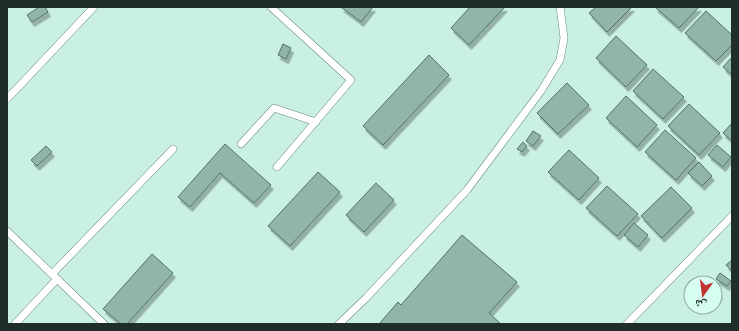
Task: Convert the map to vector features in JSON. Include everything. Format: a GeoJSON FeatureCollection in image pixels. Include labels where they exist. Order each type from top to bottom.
{"type":"FeatureCollection","features":[{"type":"Feature","properties":{"kind":"lane"},"geometry":{"type":"LineString","coordinates":[[7,99],[94,7]]}},
{"type":"Feature","properties":{"kind":"lane"},"geometry":{"type":"LineString","coordinates":[[271,7],[351,80],[278,167]]}},
{"type":"Feature","properties":{"kind":"lane"},"geometry":{"type":"LineString","coordinates":[[339,324],[372,292],[467,190],[541,91],[560,60],[564,38],[560,7]]}},
{"type":"Feature","properties":{"kind":"lane"},"geometry":{"type":"LineString","coordinates":[[241,144],[274,108],[316,122]]}},
{"type":"Feature","properties":{"kind":"lane"},"geometry":{"type":"LineString","coordinates":[[15,324],[54,276],[173,149]]}},
{"type":"Feature","properties":{"kind":"lane"},"geometry":{"type":"LineString","coordinates":[[627,324],[732,216]]}},
{"type":"Feature","properties":{"kind":"lane"},"geometry":{"type":"LineString","coordinates":[[7,231],[104,324]]}},
{"type":"Feature","properties":{"kind":"building"},"geometry":{"type":"Polygon","coordinates":[[[39,7],[45,7],[48,12],[32,22],[27,15],[39,7]]]}},
{"type":"Feature","properties":{"kind":"building"},"geometry":{"type":"Polygon","coordinates":[[[341,7],[373,7],[361,22],[341,7]]]}},
{"type":"Feature","properties":{"kind":"building"},"geometry":{"type":"Polygon","coordinates":[[[470,7],[505,7],[469,45],[451,28],[470,7]]]}},
{"type":"Feature","properties":{"kind":"building"},"geometry":{"type":"Polygon","coordinates":[[[596,7],[632,7],[607,32],[589,13],[596,7]]]}},
{"type":"Feature","properties":{"kind":"building"},"geometry":{"type":"Polygon","coordinates":[[[655,7],[699,7],[679,28],[655,7]]]}},
{"type":"Feature","properties":{"kind":"building"},"geometry":{"type":"Polygon","coordinates":[[[706,11],[732,35],[732,45],[716,61],[685,33],[706,11]]]}},
{"type":"Feature","properties":{"kind":"building"},"geometry":{"type":"Polygon","coordinates":[[[616,36],[647,65],[626,87],[596,58],[616,36]]]}},
{"type":"Feature","properties":{"kind":"building"},"geometry":{"type":"Polygon","coordinates":[[[283,44],[291,48],[286,59],[278,55],[283,44]]]}},
{"type":"Feature","properties":{"kind":"building"},"geometry":{"type":"Polygon","coordinates":[[[429,55],[449,75],[383,145],[363,126],[429,55]]]}},
{"type":"Feature","properties":{"kind":"building"},"geometry":{"type":"Polygon","coordinates":[[[732,57],[732,75],[723,67],[732,57]]]}},
{"type":"Feature","properties":{"kind":"building"},"geometry":{"type":"Polygon","coordinates":[[[653,69],[684,97],[663,119],[633,91],[653,69]]]}},
{"type":"Feature","properties":{"kind":"building"},"geometry":{"type":"Polygon","coordinates":[[[567,83],[589,105],[558,134],[537,113],[567,83]]]}},
{"type":"Feature","properties":{"kind":"building"},"geometry":{"type":"Polygon","coordinates":[[[626,96],[657,125],[637,147],[606,118],[626,96]]]}},
{"type":"Feature","properties":{"kind":"building"},"geometry":{"type":"Polygon","coordinates":[[[689,104],[720,133],[699,155],[668,126],[689,104]]]}},
{"type":"Feature","properties":{"kind":"building"},"geometry":{"type":"Polygon","coordinates":[[[732,123],[732,141],[723,133],[732,123]]]}},
{"type":"Feature","properties":{"kind":"building"},"geometry":{"type":"Polygon","coordinates":[[[665,130],[696,158],[676,180],[645,152],[665,130]]]}},
{"type":"Feature","properties":{"kind":"building"},"geometry":{"type":"Polygon","coordinates":[[[533,131],[541,136],[533,146],[526,141],[533,131]]]}},
{"type":"Feature","properties":{"kind":"building"},"geometry":{"type":"Polygon","coordinates":[[[523,142],[527,146],[522,152],[517,149],[523,142]]]}},
{"type":"Feature","properties":{"kind":"building"},"geometry":{"type":"Polygon","coordinates":[[[225,144],[271,185],[254,203],[220,173],[190,207],[178,197],[225,144]]]}},
{"type":"Feature","properties":{"kind":"building"},"geometry":{"type":"Polygon","coordinates":[[[717,145],[731,157],[723,167],[708,155],[717,145]]]}},
{"type":"Feature","properties":{"kind":"building"},"geometry":{"type":"Polygon","coordinates":[[[46,146],[52,152],[37,166],[31,160],[46,146]]]}},
{"type":"Feature","properties":{"kind":"building"},"geometry":{"type":"Polygon","coordinates":[[[569,150],[599,178],[579,200],[548,172],[569,150]]]}},
{"type":"Feature","properties":{"kind":"building"},"geometry":{"type":"Polygon","coordinates":[[[699,162],[712,176],[702,186],[688,173],[699,162]]]}},
{"type":"Feature","properties":{"kind":"building"},"geometry":{"type":"Polygon","coordinates":[[[318,172],[340,192],[290,246],[268,226],[318,172]]]}},
{"type":"Feature","properties":{"kind":"building"},"geometry":{"type":"Polygon","coordinates":[[[376,183],[394,200],[364,232],[346,215],[376,183]]]}},
{"type":"Feature","properties":{"kind":"building"},"geometry":{"type":"Polygon","coordinates":[[[607,186],[638,214],[617,236],[586,208],[607,186]]]}},
{"type":"Feature","properties":{"kind":"building"},"geometry":{"type":"Polygon","coordinates":[[[671,187],[692,208],[662,238],[641,216],[671,187]]]}},
{"type":"Feature","properties":{"kind":"building"},"geometry":{"type":"Polygon","coordinates":[[[634,223],[648,235],[638,247],[624,235],[634,223]]]}},
{"type":"Feature","properties":{"kind":"building"},"geometry":{"type":"Polygon","coordinates":[[[462,235],[517,282],[489,313],[501,324],[380,323],[398,302],[401,305],[462,235]]]}},
{"type":"Feature","properties":{"kind":"building"},"geometry":{"type":"Polygon","coordinates":[[[152,254],[173,273],[127,324],[121,324],[103,309],[152,254]]]}},
{"type":"Feature","properties":{"kind":"building"},"geometry":{"type":"Polygon","coordinates":[[[731,261],[732,262],[732,271],[726,265],[731,261]]]}},
{"type":"Feature","properties":{"kind":"building"},"geometry":{"type":"Polygon","coordinates":[[[723,275],[731,281],[727,286],[723,283],[723,275]]]}}]}
